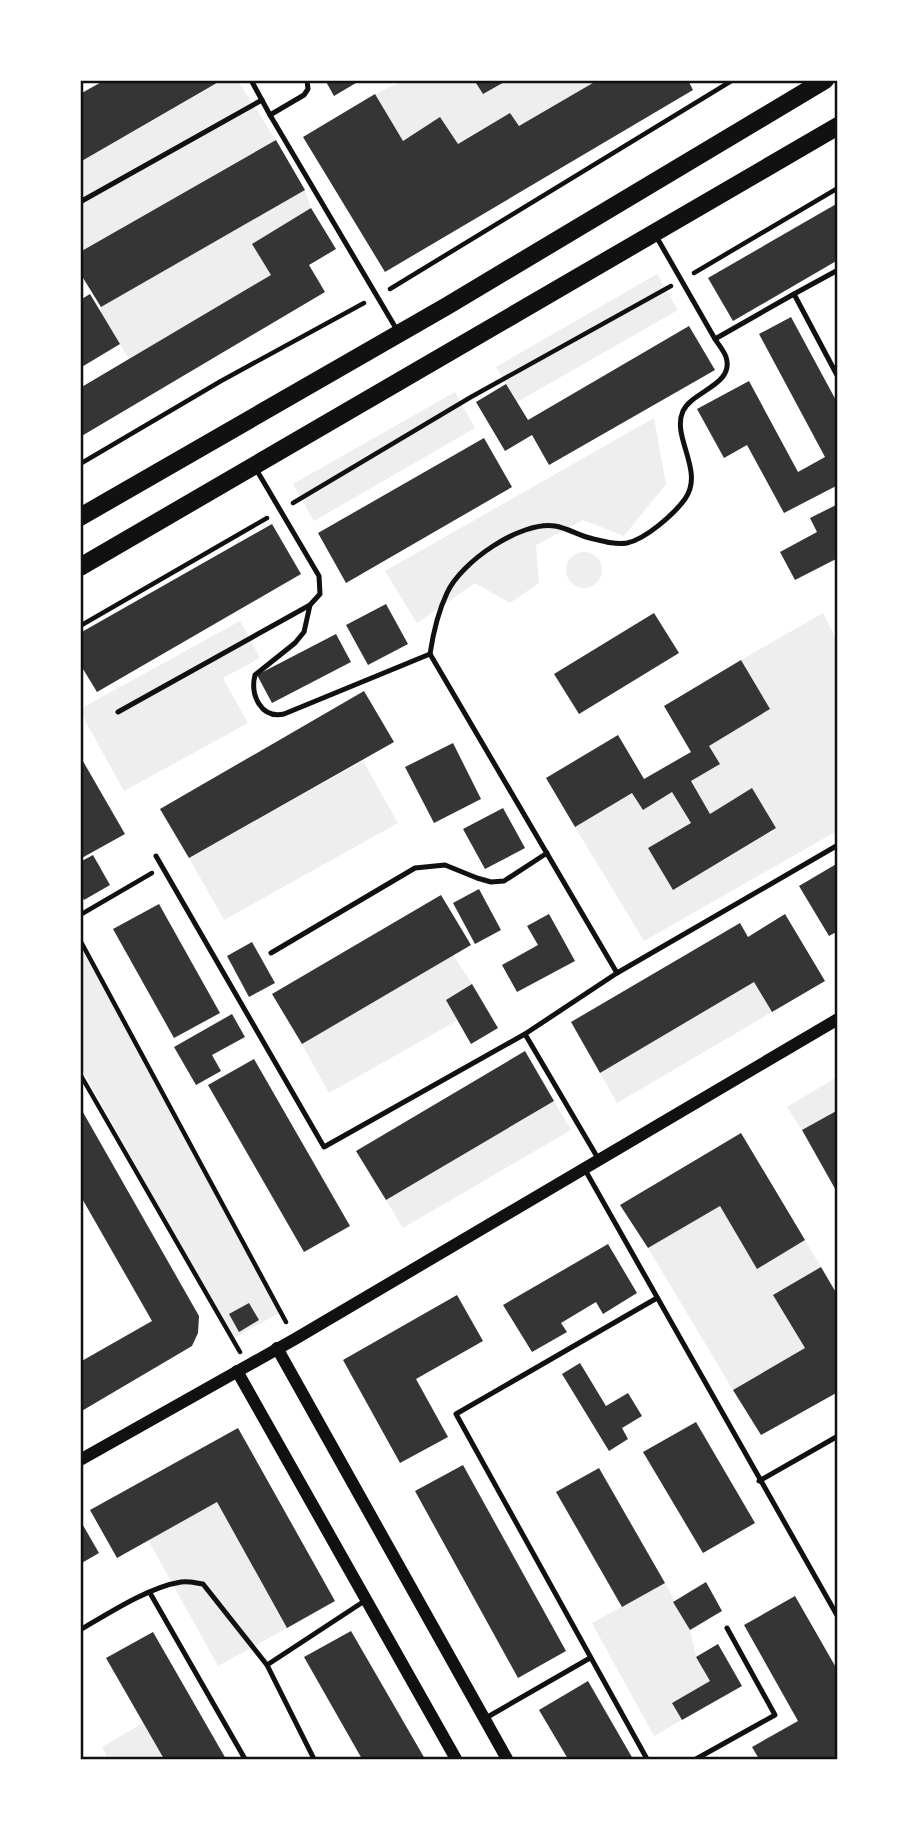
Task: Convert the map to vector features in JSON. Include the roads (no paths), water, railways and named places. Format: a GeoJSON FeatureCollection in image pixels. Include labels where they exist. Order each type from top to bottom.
{"type":"FeatureCollection","features":[{"type":"Feature","properties":{"kind":"highway"},"geometry":{"type":"LineString","coordinates":[[80,517],[459,299],[825,80]]}},
{"type":"Feature","properties":{"kind":"highway"},"geometry":{"type":"LineString","coordinates":[[80,567],[838,126]]}},
{"type":"Feature","properties":{"kind":"street"},"geometry":{"type":"LineString","coordinates":[[80,1460],[295,1339],[838,1019]]}},
{"type":"Feature","properties":{"kind":"street"},"geometry":{"type":"LineString","coordinates":[[277,1348],[507,1759]]}},
{"type":"Feature","properties":{"kind":"street"},"geometry":{"type":"LineString","coordinates":[[242,1368],[366,1600],[456,1759]]}},
{"type":"Feature","properties":{"kind":"lane"},"geometry":{"type":"LineString","coordinates":[[251,80],[398,332]]}},
{"type":"Feature","properties":{"kind":"lane"},"geometry":{"type":"LineString","coordinates":[[270,115],[304,96],[308,89],[307,80]]}},
{"type":"Feature","properties":{"kind":"lane"},"geometry":{"type":"LineString","coordinates":[[80,202],[262,100]]}},
{"type":"Feature","properties":{"kind":"lane"},"geometry":{"type":"LineString","coordinates":[[617,973],[430,654],[434,628],[447,591],[471,562],[505,540],[532,528],[554,526],[588,538],[625,543],[636,540],[678,508],[688,495],[691,470],[680,425],[682,411],[692,399],[722,379],[727,370],[726,358],[655,234]]}},
{"type":"Feature","properties":{"kind":"lane"},"geometry":{"type":"LineString","coordinates":[[715,339],[838,270]]}},
{"type":"Feature","properties":{"kind":"lane"},"geometry":{"type":"LineString","coordinates":[[794,294],[838,377]]}},
{"type":"Feature","properties":{"kind":"lane"},"geometry":{"type":"LineString","coordinates":[[118,712],[310,605],[320,594],[318,576],[254,466]]}},
{"type":"Feature","properties":{"kind":"lane"},"geometry":{"type":"LineString","coordinates":[[310,605],[304,632],[295,643],[254,675],[254,695],[264,712],[274,716],[284,714],[430,654]]}},
{"type":"Feature","properties":{"kind":"lane"},"geometry":{"type":"LineString","coordinates":[[156,856],[324,1147],[525,1034],[617,973],[838,845]]}},
{"type":"Feature","properties":{"kind":"lane"},"geometry":{"type":"LineString","coordinates":[[271,953],[415,867],[445,865],[491,882],[504,881],[547,853]]}},
{"type":"Feature","properties":{"kind":"lane"},"geometry":{"type":"LineString","coordinates":[[525,1034],[599,1160]]}},
{"type":"Feature","properties":{"kind":"lane"},"geometry":{"type":"LineString","coordinates":[[584,1168],[838,1617]]}},
{"type":"Feature","properties":{"kind":"lane"},"geometry":{"type":"LineString","coordinates":[[647,1759],[456,1414],[657,1298]]}},
{"type":"Feature","properties":{"kind":"lane"},"geometry":{"type":"LineString","coordinates":[[759,1481],[838,1436]]}},
{"type":"Feature","properties":{"kind":"lane"},"geometry":{"type":"LineString","coordinates":[[80,1630],[150,1593],[183,1581],[203,1584],[267,1665],[314,1759]]}},
{"type":"Feature","properties":{"kind":"lane"},"geometry":{"type":"LineString","coordinates":[[150,1593],[245,1759]]}},
{"type":"Feature","properties":{"kind":"lane"},"geometry":{"type":"LineString","coordinates":[[267,1665],[366,1600]]}},
{"type":"Feature","properties":{"kind":"lane"},"geometry":{"type":"LineString","coordinates":[[696,1759],[775,1716],[727,1628]]}},
{"type":"Feature","properties":{"kind":"lane"},"geometry":{"type":"LineString","coordinates":[[484,1719],[590,1658]]}}]}
